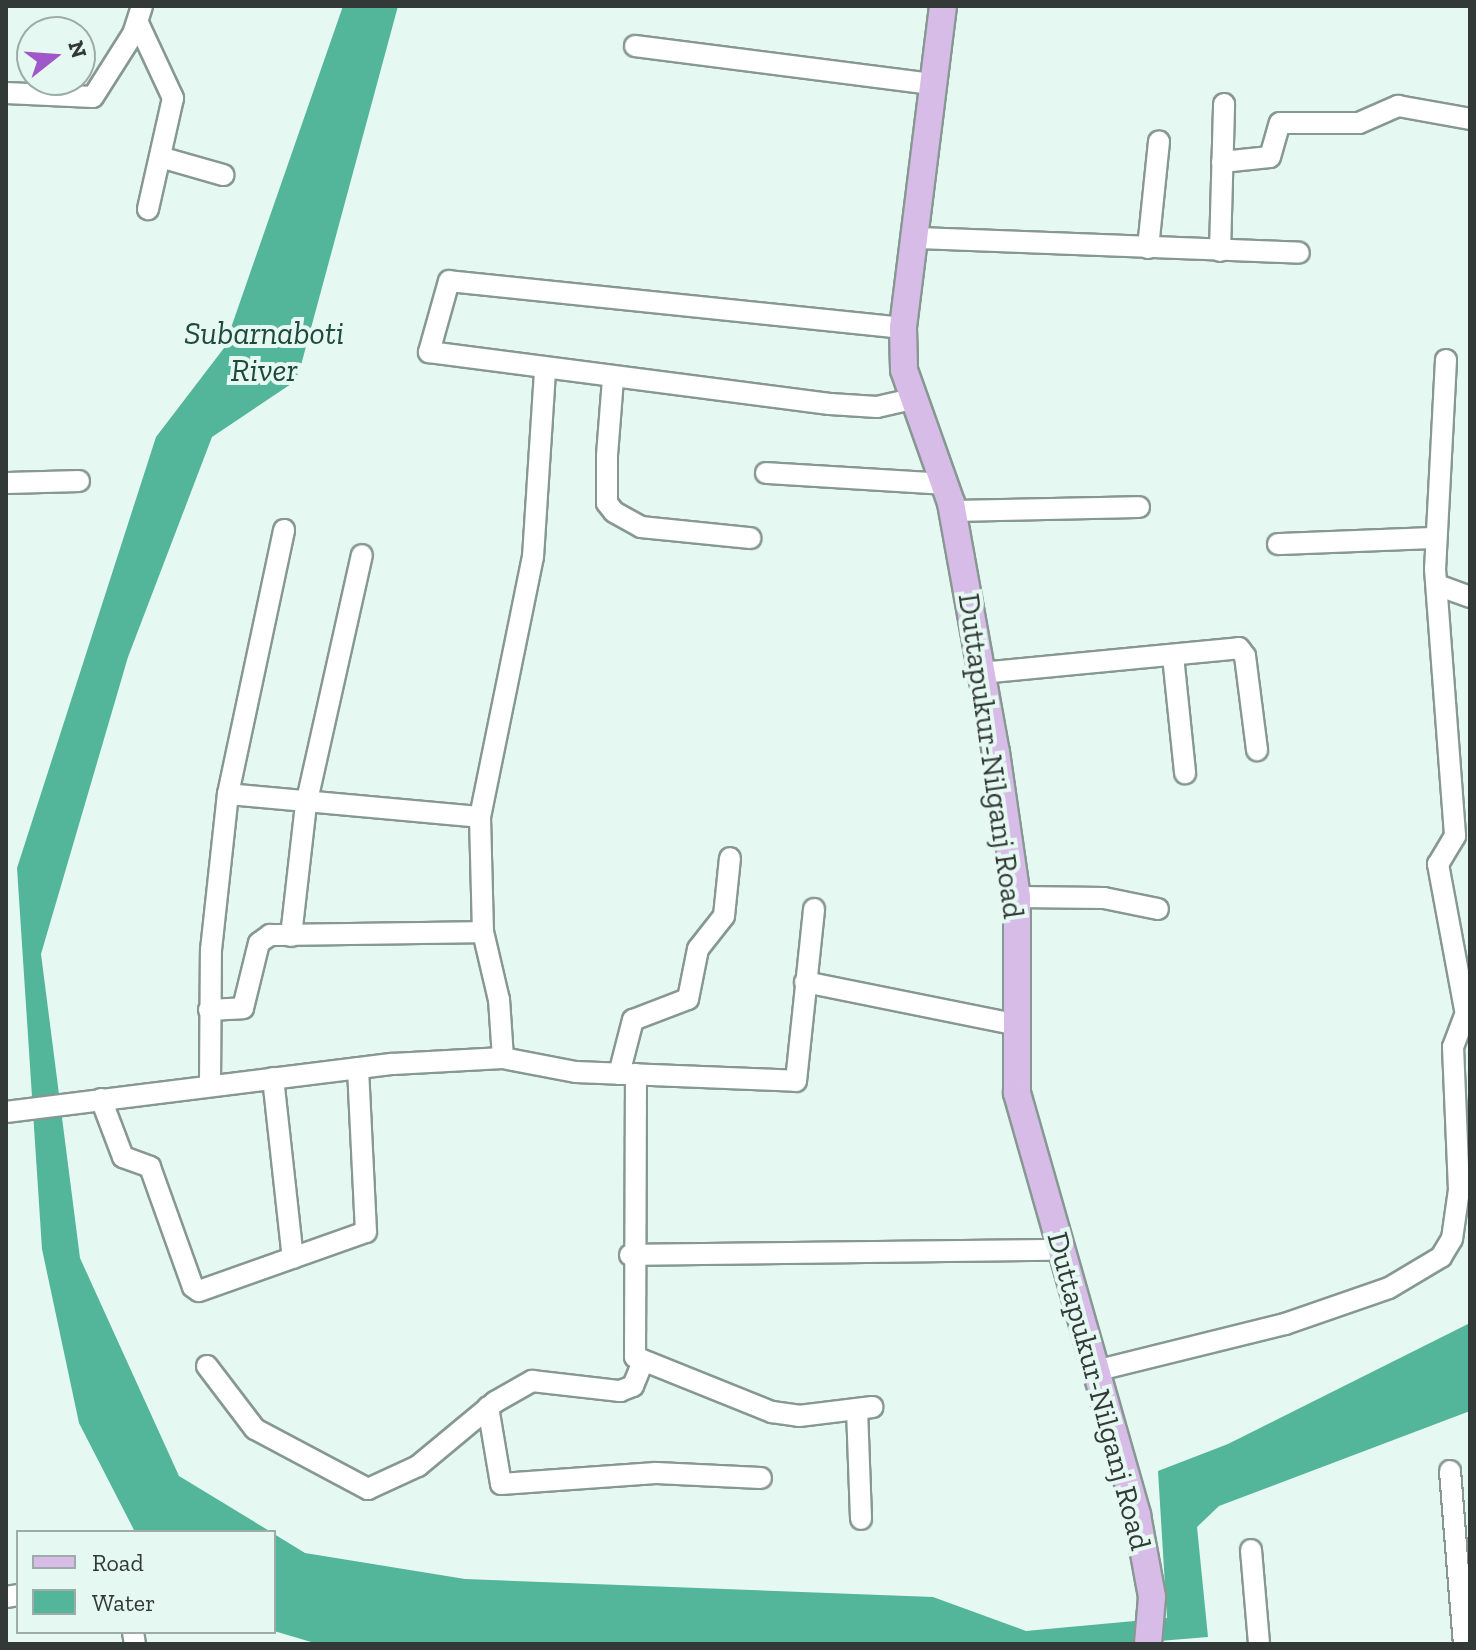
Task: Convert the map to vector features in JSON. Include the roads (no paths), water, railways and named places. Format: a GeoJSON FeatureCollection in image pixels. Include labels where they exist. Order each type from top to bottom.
{"type":"FeatureCollection","features":[{"type":"Feature","properties":{"kind":"main road","name":"Duttapukur-Nilganj Road"},"geometry":{"type":"LineString","coordinates":[[943,6],[903,328],[912,399],[945,484],[952,511],[1017,897],[1013,1024],[1017,1093],[1137,1515],[1152,1597],[1148,1644]]}},
{"type":"Feature","properties":{"kind":"street"},"geometry":{"type":"LineString","coordinates":[[6,93],[93,97],[140,14]]}},
{"type":"Feature","properties":{"kind":"street"},"geometry":{"type":"LineString","coordinates":[[140,14],[173,98],[148,209]]}},
{"type":"Feature","properties":{"kind":"street"},"geometry":{"type":"LineString","coordinates":[[635,46],[932,84]]}},
{"type":"Feature","properties":{"kind":"street"},"geometry":{"type":"LineString","coordinates":[[1220,251],[1224,104]]}},
{"type":"Feature","properties":{"kind":"street"},"geometry":{"type":"LineString","coordinates":[[1222,162],[1270,157],[1280,123],[1359,123],[1398,106],[1470,119]]}},
{"type":"Feature","properties":{"kind":"street"},"geometry":{"type":"LineString","coordinates":[[1148,248],[1159,142]]}},
{"type":"Feature","properties":{"kind":"street"},"geometry":{"type":"LineString","coordinates":[[160,157],[223,175]]}},
{"type":"Feature","properties":{"kind":"street"},"geometry":{"type":"LineString","coordinates":[[916,238],[1299,253]]}},
{"type":"Feature","properties":{"kind":"street"},"geometry":{"type":"LineString","coordinates":[[903,328],[445,282],[432,356],[861,407],[912,399]]}},
{"type":"Feature","properties":{"kind":"street"},"geometry":{"type":"LineString","coordinates":[[1095,1371],[1285,1324],[1423,1273],[1452,1239],[1464,1136],[1453,1047],[1467,1006],[1438,864],[1455,836],[1435,538],[1446,360]]}},
{"type":"Feature","properties":{"kind":"street"},"geometry":{"type":"LineString","coordinates":[[503,1058],[499,1000],[483,932],[480,817],[533,557],[545,371]]}},
{"type":"Feature","properties":{"kind":"street"},"geometry":{"type":"LineString","coordinates":[[613,379],[607,503],[614,512],[641,527],[750,538]]}},
{"type":"Feature","properties":{"kind":"street"},"geometry":{"type":"LineString","coordinates":[[766,473],[945,484]]}},
{"type":"Feature","properties":{"kind":"street"},"geometry":{"type":"LineString","coordinates":[[6,483],[79,481]]}},
{"type":"Feature","properties":{"kind":"street"},"geometry":{"type":"LineString","coordinates":[[952,511],[1139,507]]}},
{"type":"Feature","properties":{"kind":"street"},"geometry":{"type":"LineString","coordinates":[[210,1085],[209,1010],[228,794],[284,530]]}},
{"type":"Feature","properties":{"kind":"street"},"geometry":{"type":"LineString","coordinates":[[1278,544],[1435,538]]}},
{"type":"Feature","properties":{"kind":"street"},"geometry":{"type":"LineString","coordinates":[[291,936],[306,805],[362,555]]}},
{"type":"Feature","properties":{"kind":"street"},"geometry":{"type":"LineString","coordinates":[[1437,585],[1470,597]]}},
{"type":"Feature","properties":{"kind":"street"},"geometry":{"type":"LineString","coordinates":[[981,673],[1241,649],[1257,750]]}},
{"type":"Feature","properties":{"kind":"street"},"geometry":{"type":"LineString","coordinates":[[1173,656],[1185,773]]}},
{"type":"Feature","properties":{"kind":"street"},"geometry":{"type":"LineString","coordinates":[[228,794],[306,805],[480,817]]}},
{"type":"Feature","properties":{"kind":"street"},"geometry":{"type":"LineString","coordinates":[[730,858],[724,916],[698,949],[688,999],[633,1020],[628,1074],[631,1349],[642,1364],[772,1412],[799,1416],[864,1408],[861,1519]]}},
{"type":"Feature","properties":{"kind":"street"},"geometry":{"type":"LineString","coordinates":[[1017,897],[1104,898],[1158,909]]}},
{"type":"Feature","properties":{"kind":"street"},"geometry":{"type":"LineString","coordinates":[[6,1112],[358,1068],[503,1058],[628,1074],[796,1081],[814,909]]}},
{"type":"Feature","properties":{"kind":"street"},"geometry":{"type":"LineString","coordinates":[[209,1010],[243,1008],[259,943],[270,935],[483,932]]}},
{"type":"Feature","properties":{"kind":"street"},"geometry":{"type":"LineString","coordinates":[[805,982],[1013,1024]]}},
{"type":"Feature","properties":{"kind":"street"},"geometry":{"type":"LineString","coordinates":[[101,1099],[123,1157],[150,1167],[196,1291],[368,1229],[358,1068]]}},
{"type":"Feature","properties":{"kind":"street"},"geometry":{"type":"LineString","coordinates":[[273,1078],[293,1258]]}},
{"type":"Feature","properties":{"kind":"street"},"geometry":{"type":"LineString","coordinates":[[630,1255],[1060,1250]]}},
{"type":"Feature","properties":{"kind":"street"},"geometry":{"type":"LineString","coordinates":[[207,1366],[255,1429],[368,1489],[418,1466],[488,1407],[540,1380],[627,1389],[642,1364]]}},
{"type":"Feature","properties":{"kind":"street"},"geometry":{"type":"LineString","coordinates":[[488,1407],[501,1484],[656,1473],[761,1478]]}},
{"type":"Feature","properties":{"kind":"street"},"geometry":{"type":"LineString","coordinates":[[1450,1471],[1464,1644]]}},
{"type":"Feature","properties":{"kind":"street"},"geometry":{"type":"LineString","coordinates":[[1251,1550],[1259,1644]]}},
{"type":"Feature","properties":{"kind":"water","name":"Subarnaboti River"},"geometry":{"type":"Polygon","coordinates":[[[343,6],[398,6],[297,380],[212,437],[128,657],[41,954],[80,1258],[179,1476],[268,1530],[134,1530],[79,1423],[42,1249],[17,868],[156,437],[224,348],[343,6]]]}},
{"type":"Feature","properties":{"kind":"water"},"geometry":{"type":"Polygon","coordinates":[[[1470,1323],[1470,1411],[1219,1506],[1197,1527],[1208,1637],[1123,1644],[318,1644],[276,1632],[276,1535],[305,1553],[465,1579],[933,1597],[1026,1631],[1167,1618],[1158,1471],[1228,1444],[1470,1323]]]}}]}
